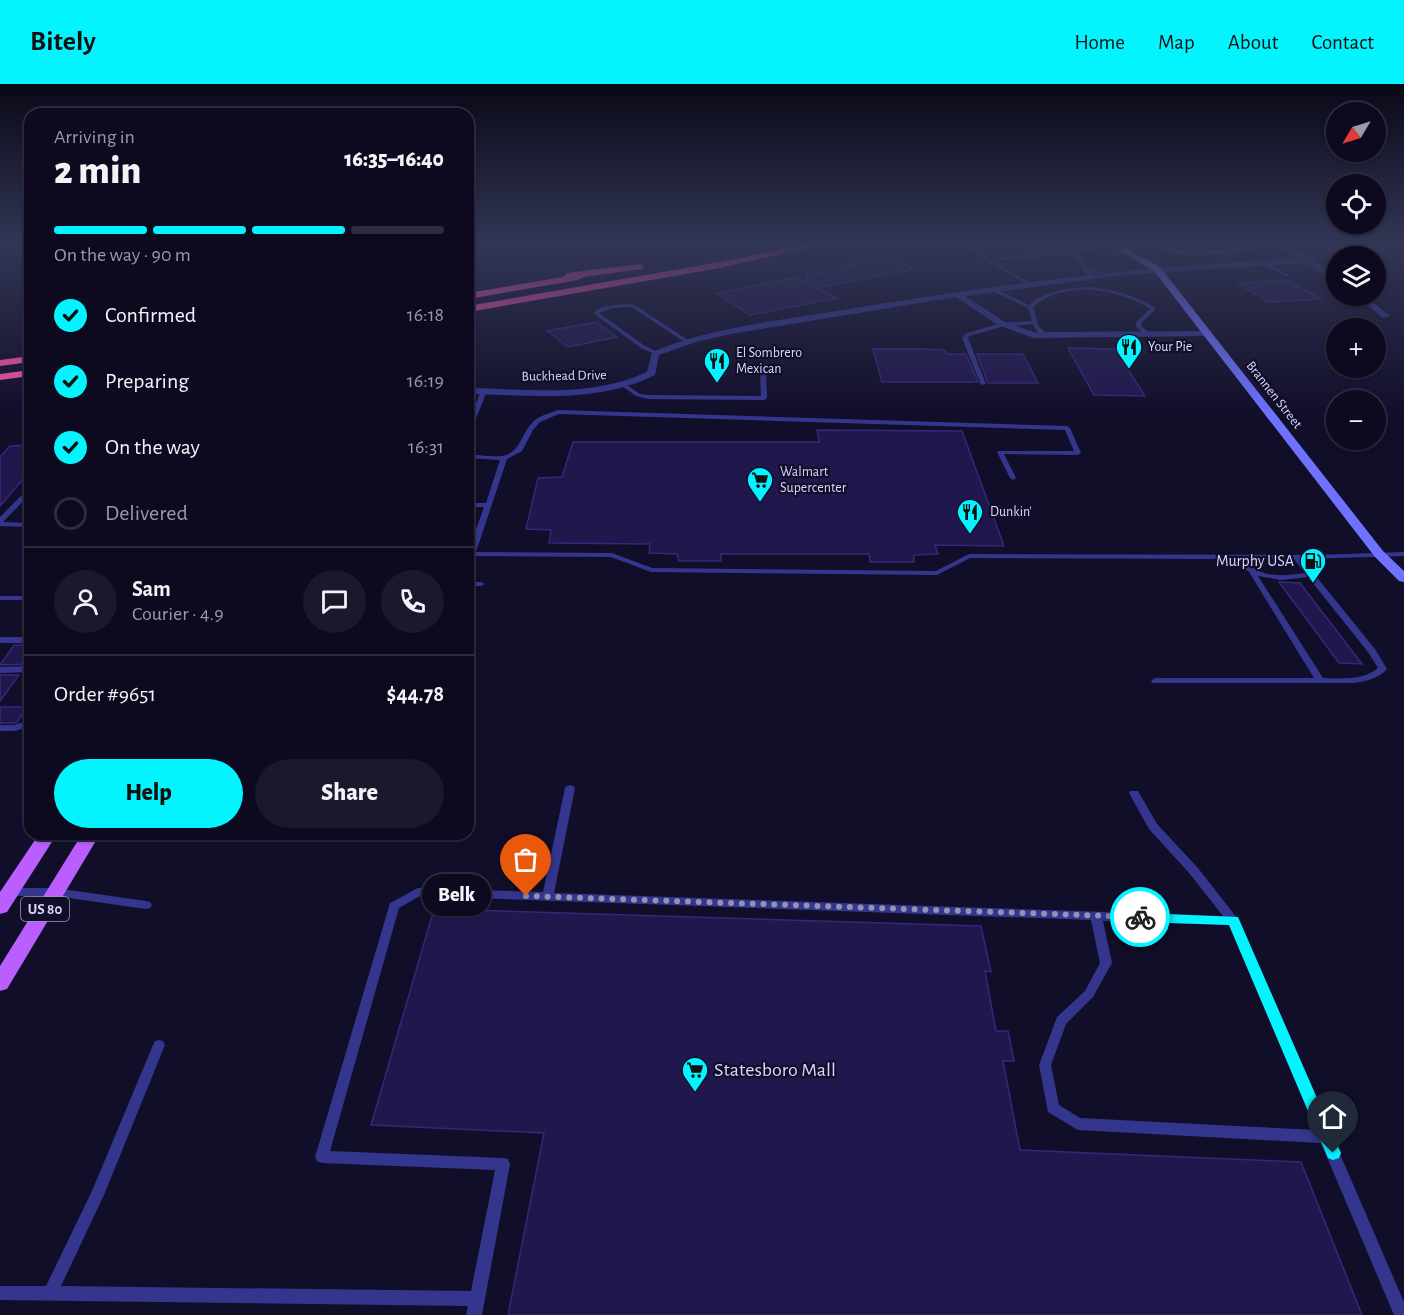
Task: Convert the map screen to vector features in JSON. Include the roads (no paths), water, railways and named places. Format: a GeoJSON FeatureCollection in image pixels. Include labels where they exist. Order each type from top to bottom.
{"type":"FeatureCollection","features":[{"type":"Feature","properties":{"kind":"highway"},"geometry":{"type":"LineString","coordinates":[[474,308],[516,300]]}},
{"type":"Feature","properties":{"kind":"highway"},"geometry":{"type":"LineString","coordinates":[[0,363],[24,360]]}},
{"type":"Feature","properties":{"kind":"highway"},"geometry":{"type":"LineString","coordinates":[[0,377],[24,374]]}},
{"type":"Feature","properties":{"kind":"main road","name":"US 80"},"geometry":{"type":"LineString","coordinates":[[5,900],[44,840]]}},
{"type":"Feature","properties":{"kind":"main road","name":"US 80"},"geometry":{"type":"LineString","coordinates":[[0,983],[86,840]]}},
{"type":"Feature","properties":{"kind":"street"},"geometry":{"type":"LineString","coordinates":[[657,353],[670,346],[688,342],[915,300]]}},
{"type":"Feature","properties":{"kind":"street"},"geometry":{"type":"LineString","coordinates":[[966,300],[1012,330],[1046,335],[1208,333]]}},
{"type":"Feature","properties":{"kind":"street","name":"Brannen Street"},"geometry":{"type":"LineString","coordinates":[[1182,300],[1379,554],[1404,578]]}},
{"type":"Feature","properties":{"kind":"street"},"geometry":{"type":"LineString","coordinates":[[1373,306],[1386,316]]}},
{"type":"Feature","properties":{"kind":"street","name":"Buckhead Drive"},"geometry":{"type":"LineString","coordinates":[[474,390],[590,392],[624,386],[652,373],[657,353]]}},
{"type":"Feature","properties":{"kind":"lane"},"geometry":{"type":"LineString","coordinates":[[1016,300],[1030,307],[1037,328],[1046,335]]}},
{"type":"Feature","properties":{"kind":"lane"},"geometry":{"type":"LineString","coordinates":[[1030,307],[1036,300]]}},
{"type":"Feature","properties":{"kind":"lane"},"geometry":{"type":"LineString","coordinates":[[1140,300],[1153,309],[1140,321],[1138,326],[1148,334]]}},
{"type":"Feature","properties":{"kind":"lane"},"geometry":{"type":"LineString","coordinates":[[657,353],[642,347],[596,313],[599,309],[633,306],[688,342]]}},
{"type":"Feature","properties":{"kind":"lane"},"geometry":{"type":"LineString","coordinates":[[983,384],[965,338],[974,332],[1001,325],[1035,322]]}},
{"type":"Feature","properties":{"kind":"lane"},"geometry":{"type":"LineString","coordinates":[[624,386],[638,395],[649,397],[764,398],[763,370]]}},
{"type":"Feature","properties":{"kind":"lane"},"geometry":{"type":"LineString","coordinates":[[474,416],[484,391]]}},
{"type":"Feature","properties":{"kind":"lane"},"geometry":{"type":"LineString","coordinates":[[474,404],[480,404]]}},
{"type":"Feature","properties":{"kind":"lane"},"geometry":{"type":"LineString","coordinates":[[474,456],[504,458],[520,450],[533,423],[547,415],[559,412],[1067,428],[1078,453],[1000,452],[1013,478]]}},
{"type":"Feature","properties":{"kind":"lane"},"geometry":{"type":"LineString","coordinates":[[474,543],[504,458]]}},
{"type":"Feature","properties":{"kind":"lane"},"geometry":{"type":"LineString","coordinates":[[0,523],[24,497]]}},
{"type":"Feature","properties":{"kind":"lane"},"geometry":{"type":"LineString","coordinates":[[474,505],[488,505]]}},
{"type":"Feature","properties":{"kind":"lane"},"geometry":{"type":"LineString","coordinates":[[0,523],[24,525]]}},
{"type":"Feature","properties":{"kind":"lane"},"geometry":{"type":"LineString","coordinates":[[474,554],[612,555],[651,570],[937,573],[969,556],[1296,557],[1404,554]]}},
{"type":"Feature","properties":{"kind":"lane"},"geometry":{"type":"LineString","coordinates":[[1240,557],[1320,681]]}},
{"type":"Feature","properties":{"kind":"lane"},"geometry":{"type":"LineString","coordinates":[[1155,681],[1320,681],[1356,680],[1377,675],[1383,669],[1372,651],[1296,557]]}},
{"type":"Feature","properties":{"kind":"lane"},"geometry":{"type":"LineString","coordinates":[[1252,573],[1272,577],[1310,574]]}},
{"type":"Feature","properties":{"kind":"lane"},"geometry":{"type":"LineString","coordinates":[[474,584],[481,584]]}},
{"type":"Feature","properties":{"kind":"lane"},"geometry":{"type":"LineString","coordinates":[[0,598],[24,598]]}},
{"type":"Feature","properties":{"kind":"lane"},"geometry":{"type":"LineString","coordinates":[[0,640],[24,640]]}},
{"type":"Feature","properties":{"kind":"lane"},"geometry":{"type":"LineString","coordinates":[[0,670],[24,669]]}},
{"type":"Feature","properties":{"kind":"lane"},"geometry":{"type":"LineString","coordinates":[[0,728],[15,728],[24,725]]}},
{"type":"Feature","properties":{"kind":"lane"},"geometry":{"type":"LineString","coordinates":[[548,897],[570,788]]}},
{"type":"Feature","properties":{"kind":"lane"},"geometry":{"type":"LineString","coordinates":[[1134,793],[1154,826],[1194,871],[1233,921],[1402,1315]]}},
{"type":"Feature","properties":{"kind":"lane"},"geometry":{"type":"LineString","coordinates":[[5,900],[55,892],[146,905]]}},
{"type":"Feature","properties":{"kind":"lane"},"geometry":{"type":"LineString","coordinates":[[474,1315],[503,1164],[322,1157],[394,906],[418,892],[1233,921]]}},
{"type":"Feature","properties":{"kind":"lane"},"geometry":{"type":"LineString","coordinates":[[1096,916],[1106,963],[1089,994],[1061,1021],[1046,1065],[1053,1108],[1078,1124],[1327,1137]]}},
{"type":"Feature","properties":{"kind":"lane"},"geometry":{"type":"LineString","coordinates":[[50,1294],[97,1195],[159,1045]]}},
{"type":"Feature","properties":{"kind":"lane"},"geometry":{"type":"LineString","coordinates":[[0,1293],[477,1299]]}},
{"type":"Feature","properties":{"kind":"place","name":"Your Pie"},"geometry":{"type":"Point","coordinates":[1129,370]}},
{"type":"Feature","properties":{"kind":"place","name":"El Sombrero Mexican"},"geometry":{"type":"Point","coordinates":[717,384]}},
{"type":"Feature","properties":{"kind":"place","name":"Walmart Supercenter"},"geometry":{"type":"Point","coordinates":[760,503]}},
{"type":"Feature","properties":{"kind":"place","name":"Dunkin'"},"geometry":{"type":"Point","coordinates":[970,535]}},
{"type":"Feature","properties":{"kind":"place","name":"Murphy USA"},"geometry":{"type":"Point","coordinates":[1313,584]}},
{"type":"Feature","properties":{"kind":"place","name":"Belk"},"geometry":{"type":"Point","coordinates":[526,896]}},
{"type":"Feature","properties":{"kind":"place","name":"Statesboro Mall"},"geometry":{"type":"Point","coordinates":[695,1093]}}]}
